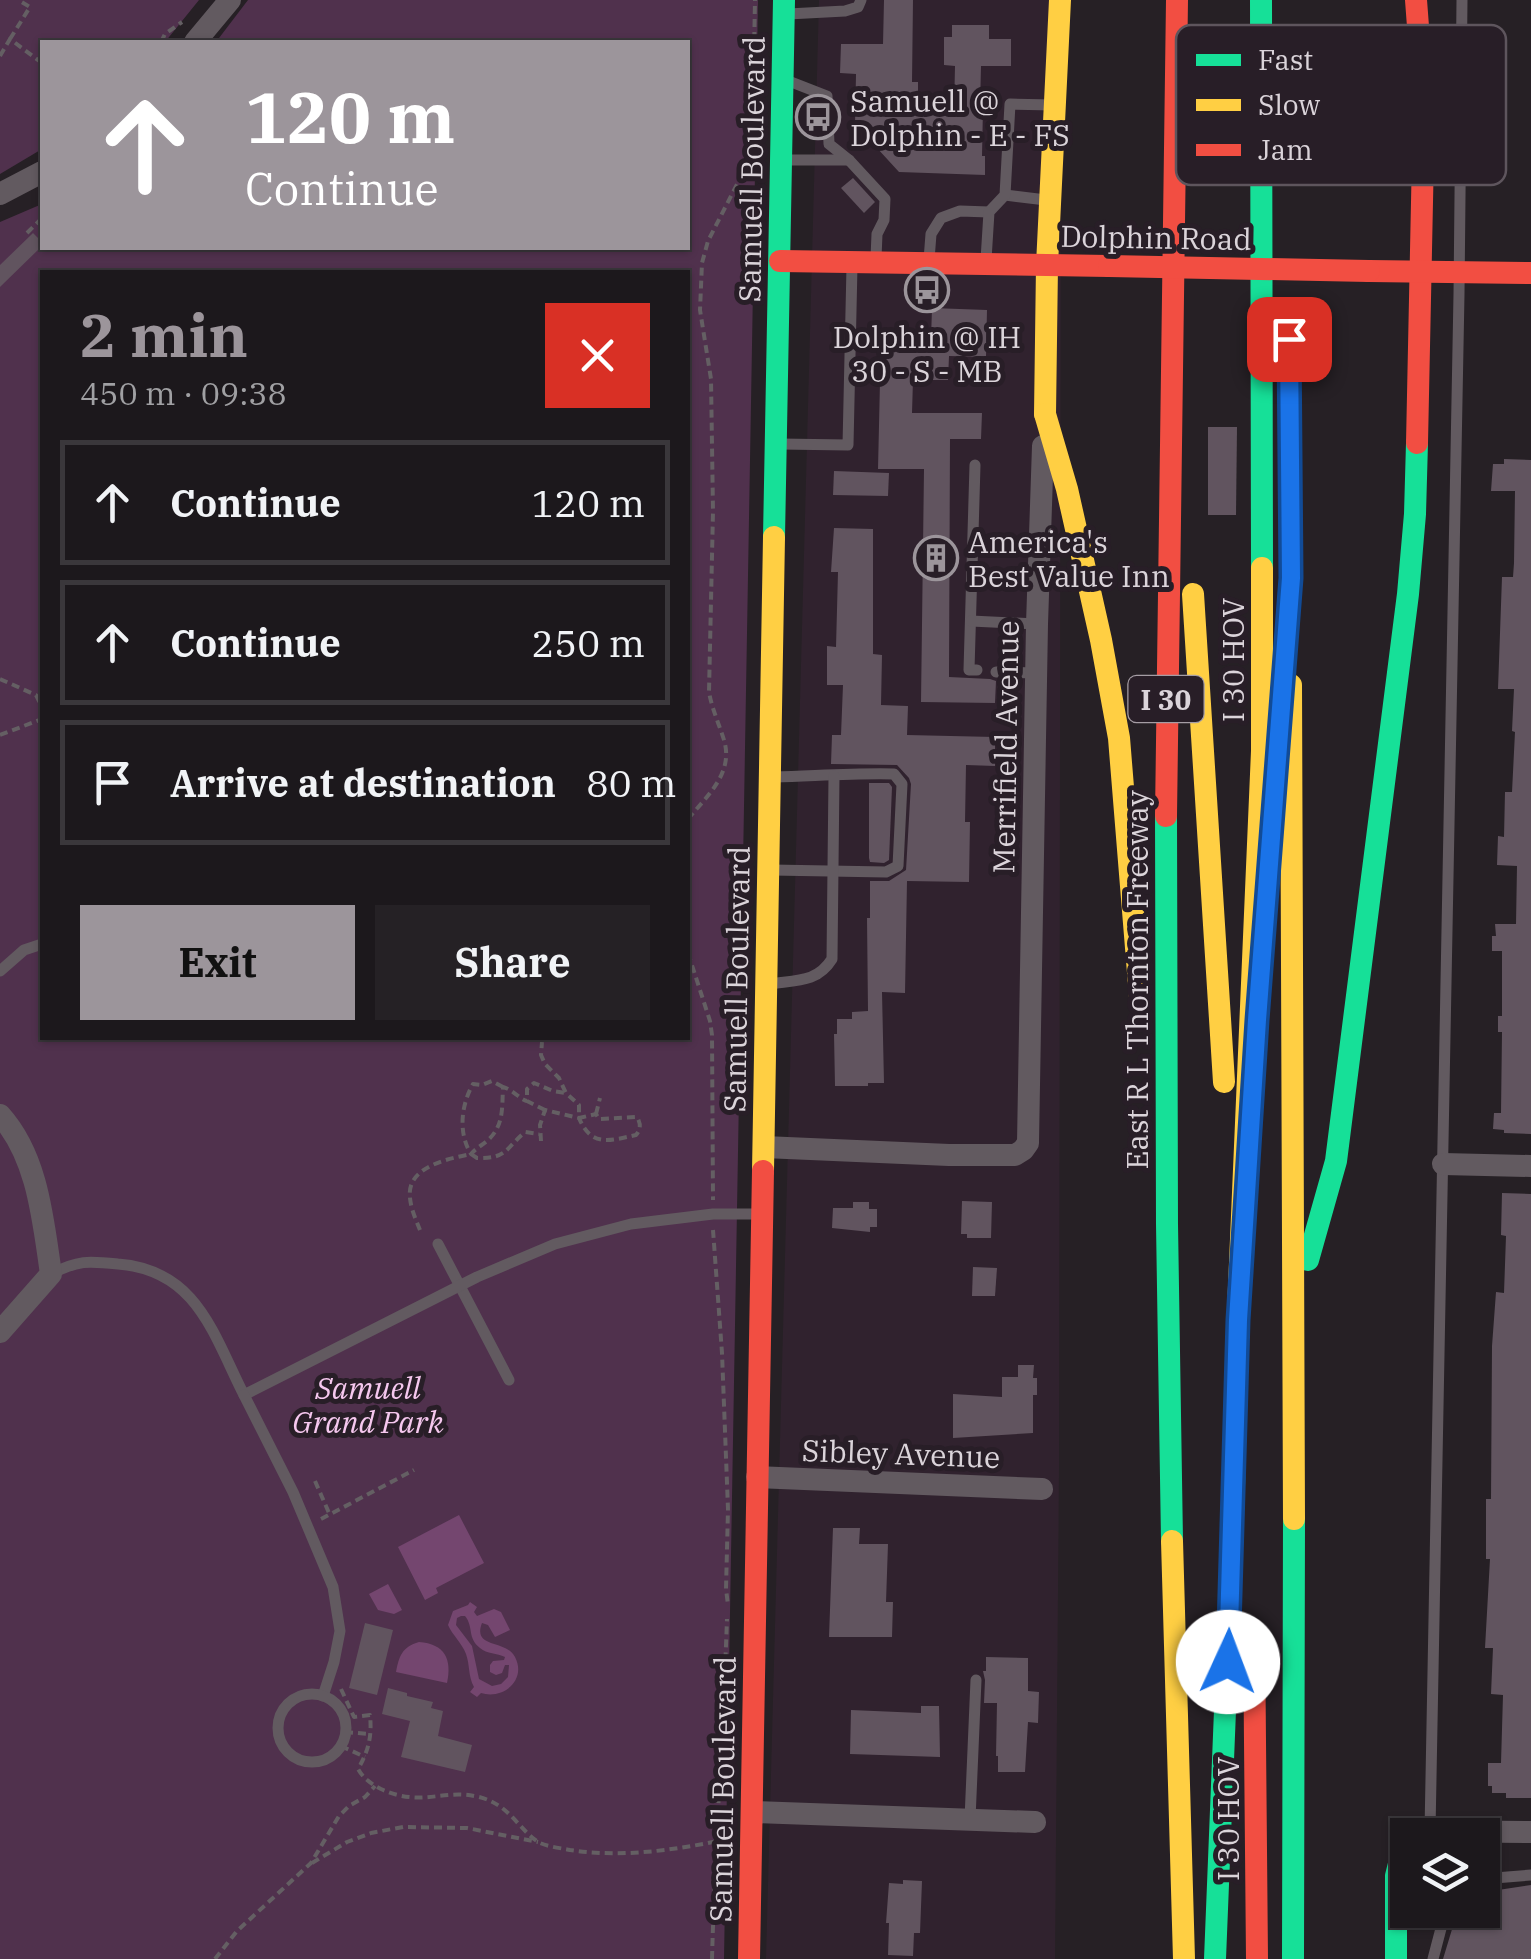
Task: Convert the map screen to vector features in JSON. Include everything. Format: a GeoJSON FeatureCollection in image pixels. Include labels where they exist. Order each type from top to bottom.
{"type":"FeatureCollection","features":[{"type":"Feature","properties":{"kind":"main road","name":"Merrifield Avenue"},"geometry":{"type":"LineString","coordinates":[[1045,414],[1047,265],[1060,0]]}},
{"type":"Feature","properties":{"kind":"main road","name":"East R L Thornton Freeway"},"geometry":{"type":"LineString","coordinates":[[1177,25],[1178,0]]}},
{"type":"Feature","properties":{"kind":"main road","name":"I 30 HOV"},"geometry":{"type":"LineString","coordinates":[[1261,0],[1261,25]]}},
{"type":"Feature","properties":{"kind":"main road"},"geometry":{"type":"LineString","coordinates":[[1416,0],[1418,25]]}},
{"type":"Feature","properties":{"kind":"main road","name":"Samuell Boulevard"},"geometry":{"type":"LineString","coordinates":[[748,1959],[784,7]]}},
{"type":"Feature","properties":{"kind":"main road","name":"East R L Thornton Freeway"},"geometry":{"type":"LineString","coordinates":[[1176,84],[1166,727],[1165,1104],[1172,1581],[1184,1959]]}},
{"type":"Feature","properties":{"kind":"main road","name":"I 30 HOV"},"geometry":{"type":"LineString","coordinates":[[1215,1959],[1262,751],[1261,185]]}},
{"type":"Feature","properties":{"kind":"main road"},"geometry":{"type":"LineString","coordinates":[[1295,1305],[1336,1161],[1405,614],[1415,514],[1422,185]]}},
{"type":"Feature","properties":{"kind":"main road"},"geometry":{"type":"LineString","coordinates":[[1289,247],[1289,299]]}},
{"type":"Feature","properties":{"kind":"main road","name":"Dolphin Road"},"geometry":{"type":"LineString","coordinates":[[780,261],[1531,274]]}},
{"type":"Feature","properties":{"kind":"main road"},"geometry":{"type":"LineString","coordinates":[[1171,294],[1206,771],[1238,1320]]}},
{"type":"Feature","properties":{"kind":"main road"},"geometry":{"type":"LineString","coordinates":[[1045,414],[1102,640],[1119,738],[1140,993],[1165,1104]]}},
{"type":"Feature","properties":{"kind":"main road"},"geometry":{"type":"LineString","coordinates":[[1238,1320],[1257,1020],[1288,656],[1295,1305],[1293,1959]]}},
{"type":"Feature","properties":{"kind":"main road","name":"I 30 HOV"},"geometry":{"type":"LineString","coordinates":[[1238,1320],[1256,1700],[1256,1959]]}},
{"type":"Feature","properties":{"kind":"main road"},"geometry":{"type":"LineString","coordinates":[[1174,1959],[1180,1860]]}},
{"type":"Feature","properties":{"kind":"main road"},"geometry":{"type":"LineString","coordinates":[[1396,1928],[1396,1959]]}},
{"type":"Feature","properties":{"kind":"street"},"geometry":{"type":"LineString","coordinates":[[197,40],[230,0]]}},
{"type":"Feature","properties":{"kind":"street"},"geometry":{"type":"LineString","coordinates":[[0,194],[40,173]]}},
{"type":"Feature","properties":{"kind":"street","name":"Merrifield Avenue"},"geometry":{"type":"LineString","coordinates":[[764,1147],[950,1155],[1014,1155],[1024,1150],[1029,1136],[1036,624],[1045,414]]}},
{"type":"Feature","properties":{"kind":"street"},"geometry":{"type":"LineString","coordinates":[[0,1115],[32,1174],[51,1274],[0,1332]]}},
{"type":"Feature","properties":{"kind":"street"},"geometry":{"type":"LineString","coordinates":[[1443,1164],[1531,1166]]}},
{"type":"Feature","properties":{"kind":"street","name":"Sibley Avenue"},"geometry":{"type":"LineString","coordinates":[[757,1477],[1042,1489]]}},
{"type":"Feature","properties":{"kind":"street"},"geometry":{"type":"LineString","coordinates":[[753,1812],[1035,1822]]}},
{"type":"Feature","properties":{"kind":"street"},"geometry":{"type":"LineString","coordinates":[[1500,1834],[1531,1832]]}},
{"type":"Feature","properties":{"kind":"lane"},"geometry":{"type":"LineString","coordinates":[[784,7],[845,11],[858,7],[862,0]]}},
{"type":"Feature","properties":{"kind":"lane"},"geometry":{"type":"LineString","coordinates":[[1462,0],[1462,25]]}},
{"type":"Feature","properties":{"kind":"lane"},"geometry":{"type":"LineString","coordinates":[[776,444],[848,445],[864,263],[884,220],[885,198],[829,144],[826,96],[782,78]]}},
{"type":"Feature","properties":{"kind":"lane"},"geometry":{"type":"LineString","coordinates":[[929,264],[932,234],[940,218],[960,211],[988,212],[1006,196],[1010,104],[1056,105]]}},
{"type":"Feature","properties":{"kind":"lane"},"geometry":{"type":"LineString","coordinates":[[781,160],[849,160]]}},
{"type":"Feature","properties":{"kind":"lane"},"geometry":{"type":"LineString","coordinates":[[1415,1818],[1443,1164],[1460,185]]}},
{"type":"Feature","properties":{"kind":"lane"},"geometry":{"type":"LineString","coordinates":[[1006,196],[1050,200]]}},
{"type":"Feature","properties":{"kind":"lane"},"geometry":{"type":"LineString","coordinates":[[986,264],[988,212]]}},
{"type":"Feature","properties":{"kind":"lane"},"geometry":{"type":"LineString","coordinates":[[975,465],[969,670],[977,670]]}},
{"type":"Feature","properties":{"kind":"lane"},"geometry":{"type":"LineString","coordinates":[[971,621],[1036,624]]}},
{"type":"Feature","properties":{"kind":"lane"},"geometry":{"type":"LineString","coordinates":[[996,672],[1036,673]]}},
{"type":"Feature","properties":{"kind":"lane"},"geometry":{"type":"LineString","coordinates":[[768,870],[886,872],[898,866],[902,784],[894,774],[770,778]]}},
{"type":"Feature","properties":{"kind":"lane"},"geometry":{"type":"LineString","coordinates":[[765,985],[806,979],[824,972],[832,959],[834,776]]}},
{"type":"Feature","properties":{"kind":"lane"},"geometry":{"type":"LineString","coordinates":[[0,971],[24,950],[40,945]]}},
{"type":"Feature","properties":{"kind":"lane"},"geometry":{"type":"LineString","coordinates":[[244,1395],[460,1285],[588,1234],[631,1224],[714,1214],[762,1214]]}},
{"type":"Feature","properties":{"kind":"lane"},"geometry":{"type":"LineString","coordinates":[[438,1244],[509,1380]]}},
{"type":"Feature","properties":{"kind":"lane"},"geometry":{"type":"LineString","coordinates":[[51,1274],[74,1262],[137,1265],[164,1275],[185,1290],[206,1319],[293,1492],[333,1586],[340,1630],[324,1696]]}},
{"type":"Feature","properties":{"kind":"lane"},"geometry":{"type":"LineString","coordinates":[[970,1819],[976,1680]]}},
{"type":"Feature","properties":{"kind":"lane"},"geometry":{"type":"LineString","coordinates":[[324,1696],[342,1714],[343,1739],[333,1755],[323,1760],[301,1761],[291,1756],[278,1737],[280,1715],[294,1698],[324,1696]]}},
{"type":"Feature","properties":{"kind":"lane"},"geometry":{"type":"LineString","coordinates":[[1500,1878],[1531,1875]]}},
{"type":"Feature","properties":{"kind":"lane"},"geometry":{"type":"LineString","coordinates":[[1433,1959],[1441,1928]]}},
{"type":"Feature","properties":{"kind":"path"},"geometry":{"type":"LineString","coordinates":[[18,0],[30,7]]}},
{"type":"Feature","properties":{"kind":"path"},"geometry":{"type":"LineString","coordinates":[[0,56],[34,0]]}},
{"type":"Feature","properties":{"kind":"path"},"geometry":{"type":"LineString","coordinates":[[690,816],[714,787],[726,764],[725,742],[710,692],[711,380],[700,310],[704,251],[752,155],[755,0]]}},
{"type":"Feature","properties":{"kind":"path"},"geometry":{"type":"LineString","coordinates":[[162,40],[188,16]]}},
{"type":"Feature","properties":{"kind":"path"},"geometry":{"type":"LineString","coordinates":[[10,38],[40,61]]}},
{"type":"Feature","properties":{"kind":"path"},"geometry":{"type":"LineString","coordinates":[[27,233],[40,220]]}},
{"type":"Feature","properties":{"kind":"path"},"geometry":{"type":"LineString","coordinates":[[0,679],[36,694],[40,703]]}},
{"type":"Feature","properties":{"kind":"path"},"geometry":{"type":"LineString","coordinates":[[0,736],[40,720]]}},
{"type":"Feature","properties":{"kind":"path"},"geometry":{"type":"LineString","coordinates":[[690,960],[712,1035],[713,1238],[728,1509],[712,1959]]}},
{"type":"Feature","properties":{"kind":"path"},"geometry":{"type":"LineString","coordinates":[[542,1042],[543,1061],[579,1105],[579,1118],[586,1134],[604,1140],[636,1135],[640,1130],[637,1117],[599,1119],[596,1114],[600,1098]]}},
{"type":"Feature","properties":{"kind":"path"},"geometry":{"type":"LineString","coordinates":[[545,1110],[540,1137],[526,1132],[500,1156],[477,1158],[465,1144],[462,1120],[472,1084],[482,1086],[492,1081],[545,1110],[579,1118],[596,1114]]}},
{"type":"Feature","properties":{"kind":"path"},"geometry":{"type":"LineString","coordinates":[[514,1091],[527,1089],[534,1082],[566,1093]]}},
{"type":"Feature","properties":{"kind":"path"},"geometry":{"type":"LineString","coordinates":[[420,1230],[410,1202],[412,1181],[436,1163],[471,1154],[487,1142],[502,1116],[503,1087]]}},
{"type":"Feature","properties":{"kind":"path"},"geometry":{"type":"LineString","coordinates":[[527,1089],[527,1101]]}},
{"type":"Feature","properties":{"kind":"path"},"geometry":{"type":"LineString","coordinates":[[319,1520],[414,1470]]}},
{"type":"Feature","properties":{"kind":"path"},"geometry":{"type":"LineString","coordinates":[[315,1481],[329,1513]]}},
{"type":"Feature","properties":{"kind":"path"},"geometry":{"type":"LineString","coordinates":[[340,1680],[341,1692],[354,1717],[370,1714],[372,1734],[359,1773],[375,1786],[400,1797],[460,1795],[488,1799],[514,1816],[538,1842]]}},
{"type":"Feature","properties":{"kind":"path"},"geometry":{"type":"LineString","coordinates":[[343,1739],[372,1734]]}},
{"type":"Feature","properties":{"kind":"path"},"geometry":{"type":"LineString","coordinates":[[343,1739],[365,1757]]}},
{"type":"Feature","properties":{"kind":"path"},"geometry":{"type":"LineString","coordinates":[[311,1863],[339,1816],[375,1786]]}},
{"type":"Feature","properties":{"kind":"path"},"geometry":{"type":"LineString","coordinates":[[215,1959],[237,1931],[311,1863],[371,1833],[403,1827],[468,1828],[606,1854],[656,1852],[752,1837]]}},
{"type":"Feature","properties":{"kind":"shaded area"},"geometry":{"type":"Polygon","coordinates":[[[819,0],[1061,0],[1055,1959],[766,1959],[819,0]]]}},
{"type":"Feature","properties":{"kind":"shaded area"},"geometry":{"type":"Polygon","coordinates":[[[459,1515],[484,1563],[436,1588],[438,1593],[425,1600],[398,1547],[459,1515]]]}},
{"type":"Feature","properties":{"kind":"shaded area"},"geometry":{"type":"Polygon","coordinates":[[[388,1584],[402,1610],[394,1614],[378,1610],[369,1594],[388,1584]]]}},
{"type":"Feature","properties":{"kind":"shaded area"},"geometry":{"type":"Polygon","coordinates":[[[470,1602],[477,1607],[477,1616],[494,1609],[501,1612],[510,1630],[495,1637],[488,1625],[482,1623],[480,1631],[486,1640],[511,1651],[515,1657],[518,1673],[505,1691],[481,1693],[477,1697],[470,1692],[474,1687],[466,1654],[448,1625],[453,1611],[470,1602]],[[465,1616],[457,1618],[456,1625],[472,1646],[479,1679],[492,1686],[501,1684],[508,1677],[509,1665],[496,1675],[490,1672],[490,1665],[505,1657],[476,1644],[465,1616]]]}},
{"type":"Feature","properties":{"kind":"shaded area"},"geometry":{"type":"Polygon","coordinates":[[[419,1642],[435,1646],[445,1654],[447,1683],[396,1672],[402,1653],[419,1642]]]}},
{"type":"Feature","properties":{"kind":"green space"},"geometry":{"type":"Polygon","coordinates":[[[0,0],[199,0],[167,40],[40,40],[40,150],[0,174],[0,0]]]}},
{"type":"Feature","properties":{"kind":"green space","name":"Samuell Grand Park"},"geometry":{"type":"Polygon","coordinates":[[[248,0],[758,0],[724,1959],[0,1959],[0,222],[40,205],[40,250],[690,250],[690,40],[218,40],[248,0]]]}},
{"type":"Feature","properties":{"kind":"building"},"geometry":{"type":"Polygon","coordinates":[[[884,0],[913,0],[912,82],[918,82],[918,109],[954,111],[955,66],[944,65],[944,37],[952,37],[952,25],[989,25],[989,39],[1011,39],[1011,66],[981,66],[985,175],[899,172],[855,124],[856,74],[840,73],[841,44],[883,44],[884,0]]]}},
{"type":"Feature","properties":{"kind":"building"},"geometry":{"type":"Polygon","coordinates":[[[853,178],[875,202],[864,213],[841,188],[853,178]]]}},
{"type":"Feature","properties":{"kind":"building"},"geometry":{"type":"Polygon","coordinates":[[[33,233],[40,240],[40,248],[0,287],[0,265],[33,233]]]}},
{"type":"Feature","properties":{"kind":"building"},"geometry":{"type":"Polygon","coordinates":[[[932,308],[987,310],[986,357],[949,356],[948,380],[913,380],[912,413],[982,413],[981,439],[950,439],[949,677],[996,681],[995,703],[921,702],[924,469],[878,469],[881,338],[931,339],[932,308]]]}},
{"type":"Feature","properties":{"kind":"building"},"geometry":{"type":"Polygon","coordinates":[[[1208,427],[1237,427],[1236,515],[1208,515],[1208,427]]]}},
{"type":"Feature","properties":{"kind":"building"},"geometry":{"type":"Polygon","coordinates":[[[1504,459],[1531,460],[1531,1134],[1493,1129],[1494,1113],[1501,1113],[1502,1032],[1498,1032],[1498,1016],[1502,1016],[1502,951],[1492,951],[1492,936],[1496,936],[1495,924],[1516,924],[1517,866],[1497,865],[1498,836],[1504,837],[1505,792],[1512,792],[1515,732],[1514,689],[1498,689],[1502,577],[1513,577],[1514,563],[1515,491],[1491,491],[1493,464],[1504,464],[1504,459]]]}},
{"type":"Feature","properties":{"kind":"building"},"geometry":{"type":"Polygon","coordinates":[[[834,471],[889,473],[888,496],[833,495],[834,471]]]}},
{"type":"Feature","properties":{"kind":"building"},"geometry":{"type":"Polygon","coordinates":[[[834,528],[873,529],[873,654],[882,655],[881,705],[908,706],[907,735],[995,737],[995,766],[966,765],[969,882],[907,881],[905,993],[882,992],[884,1083],[868,1086],[835,1086],[834,1034],[837,1019],[852,1019],[852,1012],[868,1011],[870,881],[889,881],[906,870],[911,784],[897,765],[831,764],[832,735],[841,735],[843,685],[827,685],[827,646],[836,647],[838,572],[831,572],[834,528]]]}},
{"type":"Feature","properties":{"kind":"building"},"geometry":{"type":"Polygon","coordinates":[[[869,783],[889,783],[892,787],[889,860],[884,863],[870,862],[869,858],[869,783]]]}},
{"type":"Feature","properties":{"kind":"building"},"geometry":{"type":"Polygon","coordinates":[[[1502,1193],[1531,1194],[1531,1798],[1506,1798],[1506,1793],[1492,1793],[1492,1786],[1488,1786],[1488,1763],[1501,1763],[1503,1695],[1491,1694],[1493,1648],[1485,1648],[1492,1346],[1496,1292],[1504,1293],[1506,1236],[1501,1235],[1502,1193]]]}},
{"type":"Feature","properties":{"kind":"building"},"geometry":{"type":"Polygon","coordinates":[[[962,1201],[992,1202],[991,1238],[967,1238],[967,1234],[961,1234],[962,1201]]]}},
{"type":"Feature","properties":{"kind":"building"},"geometry":{"type":"Polygon","coordinates":[[[853,1202],[869,1202],[869,1209],[877,1209],[877,1227],[870,1227],[870,1232],[832,1228],[833,1208],[853,1208],[853,1202]]]}},
{"type":"Feature","properties":{"kind":"building"},"geometry":{"type":"Polygon","coordinates":[[[973,1267],[997,1268],[995,1296],[972,1296],[973,1267]]]}},
{"type":"Feature","properties":{"kind":"building"},"geometry":{"type":"Polygon","coordinates":[[[1018,1365],[1034,1365],[1033,1378],[1037,1378],[1033,1433],[953,1438],[953,1394],[1002,1397],[1002,1377],[1018,1377],[1018,1365]]]}},
{"type":"Feature","properties":{"kind":"building"},"geometry":{"type":"Polygon","coordinates":[[[833,1528],[860,1528],[859,1544],[888,1544],[886,1602],[893,1602],[892,1637],[829,1637],[833,1528]]]}},
{"type":"Feature","properties":{"kind":"building"},"geometry":{"type":"Polygon","coordinates":[[[365,1623],[393,1630],[377,1695],[349,1688],[365,1623]]]}},
{"type":"Feature","properties":{"kind":"building"},"geometry":{"type":"Polygon","coordinates":[[[986,1657],[1028,1658],[1028,1691],[1039,1692],[1038,1723],[1028,1722],[1025,1772],[998,1772],[997,1703],[984,1703],[986,1657]]]}},
{"type":"Feature","properties":{"kind":"building"},"geometry":{"type":"Polygon","coordinates":[[[388,1688],[433,1702],[431,1708],[443,1711],[438,1736],[472,1745],[465,1772],[401,1757],[410,1721],[382,1714],[388,1688]]]}},
{"type":"Feature","properties":{"kind":"building"},"geometry":{"type":"Polygon","coordinates":[[[921,1706],[939,1706],[940,1757],[850,1754],[851,1710],[921,1713],[921,1706]]]}},
{"type":"Feature","properties":{"kind":"building"},"geometry":{"type":"Polygon","coordinates":[[[903,1880],[922,1881],[920,1933],[914,1933],[913,1956],[888,1955],[889,1883],[903,1884],[903,1880]]]}},
{"type":"Feature","properties":{"kind":"building"},"geometry":{"type":"Polygon","coordinates":[[[1531,1885],[1531,1959],[1443,1959],[1452,1928],[1500,1928],[1500,1890],[1531,1885]]]}},
{"type":"Feature","properties":{"kind":"traffic: fast"},"geometry":{"type":"LineString","coordinates":[[774,537],[784,0]]}},
{"type":"Feature","properties":{"kind":"traffic: fast"},"geometry":{"type":"LineString","coordinates":[[1261,0],[1261,25]]}},
{"type":"Feature","properties":{"kind":"traffic: fast"},"geometry":{"type":"LineString","coordinates":[[1261,185],[1262,568]]}},
{"type":"Feature","properties":{"kind":"traffic: fast"},"geometry":{"type":"LineString","coordinates":[[1308,1260],[1336,1161],[1408,594],[1417,443]]}},
{"type":"Feature","properties":{"kind":"traffic: fast"},"geometry":{"type":"LineString","coordinates":[[1166,816],[1172,1541]]}},
{"type":"Feature","properties":{"kind":"traffic: fast"},"geometry":{"type":"LineString","coordinates":[[1215,1959],[1238,1309]]}},
{"type":"Feature","properties":{"kind":"traffic: fast"},"geometry":{"type":"LineString","coordinates":[[1293,1959],[1294,1519]]}},
{"type":"Feature","properties":{"kind":"traffic: fast"},"geometry":{"type":"LineString","coordinates":[[1396,1928],[1396,1959]]}},
{"type":"Feature","properties":{"kind":"traffic: slow"},"geometry":{"type":"LineString","coordinates":[[1045,414],[1047,265],[1060,0]]}},
{"type":"Feature","properties":{"kind":"traffic: slow"},"geometry":{"type":"LineString","coordinates":[[1045,414],[1067,489],[1119,738],[1140,997]]}},
{"type":"Feature","properties":{"kind":"traffic: slow"},"geometry":{"type":"LineString","coordinates":[[763,1171],[774,537]]}},
{"type":"Feature","properties":{"kind":"traffic: slow"},"geometry":{"type":"LineString","coordinates":[[1238,1309],[1262,751],[1262,568]]}},
{"type":"Feature","properties":{"kind":"traffic: slow"},"geometry":{"type":"LineString","coordinates":[[1193,594],[1224,1082]]}},
{"type":"Feature","properties":{"kind":"traffic: slow"},"geometry":{"type":"LineString","coordinates":[[1291,685],[1294,1519]]}},
{"type":"Feature","properties":{"kind":"traffic: slow"},"geometry":{"type":"LineString","coordinates":[[1172,1541],[1184,1959]]}},
{"type":"Feature","properties":{"kind":"traffic: jam"},"geometry":{"type":"LineString","coordinates":[[1177,0],[1177,25]]}},
{"type":"Feature","properties":{"kind":"traffic: jam"},"geometry":{"type":"LineString","coordinates":[[1416,0],[1418,25]]}},
{"type":"Feature","properties":{"kind":"traffic: jam"},"geometry":{"type":"LineString","coordinates":[[1166,816],[1176,74]]}},
{"type":"Feature","properties":{"kind":"traffic: jam"},"geometry":{"type":"LineString","coordinates":[[1417,443],[1422,185]]}},
{"type":"Feature","properties":{"kind":"traffic: jam"},"geometry":{"type":"LineString","coordinates":[[780,261],[1109,266]]}},
{"type":"Feature","properties":{"kind":"traffic: jam"},"geometry":{"type":"LineString","coordinates":[[1109,266],[1369,271]]}},
{"type":"Feature","properties":{"kind":"traffic: jam"},"geometry":{"type":"LineString","coordinates":[[1369,271],[1531,273]]}},
{"type":"Feature","properties":{"kind":"traffic: jam"},"geometry":{"type":"LineString","coordinates":[[749,1959],[763,1171]]}},
{"type":"Feature","properties":{"kind":"traffic: jam"},"geometry":{"type":"LineString","coordinates":[[1254,1632],[1257,1959]]}},
{"type":"Feature","properties":{"kind":"place","name":"Samuell @ Dolphin - E - FS"},"geometry":{"type":"Point","coordinates":[818,117]}},
{"type":"Feature","properties":{"kind":"place","name":"Dolphin @ IH 30 - S - MB"},"geometry":{"type":"Point","coordinates":[927,290]}},
{"type":"Feature","properties":{"kind":"place","name":"America's Best Value Inn"},"geometry":{"type":"Point","coordinates":[936,558]}},
{"type":"Feature","properties":{"kind":"route"},"geometry":{"type":"LineString","coordinates":[[1228,1662],[1238,1320],[1291,578],[1289,339]]}}]}
